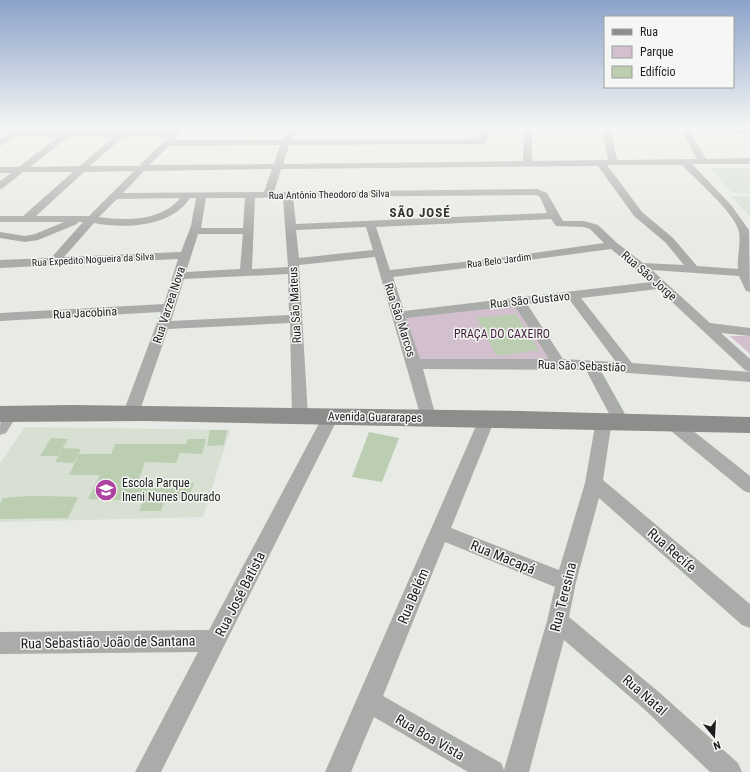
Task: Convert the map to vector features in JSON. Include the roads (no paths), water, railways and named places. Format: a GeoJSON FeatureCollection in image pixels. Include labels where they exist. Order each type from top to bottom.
{"type":"FeatureCollection","features":[{"type":"Feature","properties":{"kind":"street"},"geometry":{"type":"LineString","coordinates":[[0,186],[27,165]]}},
{"type":"Feature","properties":{"kind":"street"},"geometry":{"type":"LineString","coordinates":[[0,225],[24,219],[86,165]]}},
{"type":"Feature","properties":{"kind":"street"},"geometry":{"type":"LineString","coordinates":[[55,261],[88,219],[114,196],[145,165]]}},
{"type":"Feature","properties":{"kind":"street"},"geometry":{"type":"LineString","coordinates":[[0,170],[399,165]]}},
{"type":"Feature","properties":{"kind":"street"},"geometry":{"type":"LineString","coordinates":[[603,165],[638,214],[669,240],[694,270]]}},
{"type":"Feature","properties":{"kind":"street"},"geometry":{"type":"LineString","coordinates":[[688,165],[747,230],[747,273],[750,288]]}},
{"type":"Feature","properties":{"kind":"street"},"geometry":{"type":"LineString","coordinates":[[268,195],[278,166]]}},
{"type":"Feature","properties":{"kind":"street","name":"Rua Antônio Theodoro da Silva"},"geometry":{"type":"LineString","coordinates":[[114,196],[537,192],[544,195],[554,216]]}},
{"type":"Feature","properties":{"kind":"street"},"geometry":{"type":"LineString","coordinates":[[246,272],[250,195]]}},
{"type":"Feature","properties":{"kind":"street","name":"Rua São Mateus"},"geometry":{"type":"LineString","coordinates":[[288,195],[294,266],[300,416]]}},
{"type":"Feature","properties":{"kind":"street"},"geometry":{"type":"LineString","coordinates":[[0,219],[88,219],[101,222],[129,223],[171,212],[181,204],[187,196]]}},
{"type":"Feature","properties":{"kind":"street","name":"Rua Varzea Nova"},"geometry":{"type":"LineString","coordinates":[[131,413],[169,308],[194,231],[201,196]]}},
{"type":"Feature","properties":{"kind":"street"},"geometry":{"type":"LineString","coordinates":[[290,227],[554,216]]}},
{"type":"Feature","properties":{"kind":"street","name":"Rua São Jorge"},"geometry":{"type":"LineString","coordinates":[[554,216],[560,224],[590,226],[640,266],[750,366]]}},
{"type":"Feature","properties":{"kind":"street"},"geometry":{"type":"LineString","coordinates":[[0,235],[25,239],[38,237],[60,226],[88,219]]}},
{"type":"Feature","properties":{"kind":"street","name":"Rua São Marcos"},"geometry":{"type":"LineString","coordinates":[[370,224],[378,253],[400,315],[428,417]]}},
{"type":"Feature","properties":{"kind":"street"},"geometry":{"type":"LineString","coordinates":[[194,231],[248,231]]}},
{"type":"Feature","properties":{"kind":"street","name":"Rua Belo Jardim"},"geometry":{"type":"LineString","coordinates":[[385,274],[499,261],[613,245]]}},
{"type":"Feature","properties":{"kind":"street"},"geometry":{"type":"LineString","coordinates":[[179,276],[246,272],[378,253]]}},
{"type":"Feature","properties":{"kind":"street","name":"Rua Expedito Nogueira da Silva"},"geometry":{"type":"LineString","coordinates":[[0,264],[185,255]]}},
{"type":"Feature","properties":{"kind":"street"},"geometry":{"type":"LineString","coordinates":[[640,266],[747,273]]}},
{"type":"Feature","properties":{"kind":"street","name":"Rua São Gustavo"},"geometry":{"type":"LineString","coordinates":[[400,315],[660,285]]}},
{"type":"Feature","properties":{"kind":"street"},"geometry":{"type":"LineString","coordinates":[[573,296],[628,367]]}},
{"type":"Feature","properties":{"kind":"street"},"geometry":{"type":"LineString","coordinates":[[519,302],[559,364]]}},
{"type":"Feature","properties":{"kind":"street","name":"Rua Jacobina"},"geometry":{"type":"LineString","coordinates":[[0,317],[169,308]]}},
{"type":"Feature","properties":{"kind":"street"},"geometry":{"type":"LineString","coordinates":[[163,325],[296,319]]}},
{"type":"Feature","properties":{"kind":"street"},"geometry":{"type":"LineString","coordinates":[[707,327],[750,332]]}},
{"type":"Feature","properties":{"kind":"street","name":"Rua São Sebastião"},"geometry":{"type":"LineString","coordinates":[[414,364],[559,364],[592,367],[628,367],[750,377]]}},
{"type":"Feature","properties":{"kind":"street"},"geometry":{"type":"LineString","coordinates":[[592,367],[612,420]]}},
{"type":"Feature","properties":{"kind":"street","name":"Avenida Guararapes"},"geometry":{"type":"LineString","coordinates":[[3,419],[131,413],[612,420],[750,425]]}},
{"type":"Feature","properties":{"kind":"street","name":"Rua José Batista"},"geometry":{"type":"LineString","coordinates":[[148,772],[332,416]]}},
{"type":"Feature","properties":{"kind":"street","name":"Rua Belém"},"geometry":{"type":"LineString","coordinates":[[338,772],[369,702],[487,419]]}},
{"type":"Feature","properties":{"kind":"street","name":"Rua Teresina"},"geometry":{"type":"LineString","coordinates":[[516,772],[558,621],[566,582],[612,420]]}},
{"type":"Feature","properties":{"kind":"street"},"geometry":{"type":"LineString","coordinates":[[671,422],[750,486]]}},
{"type":"Feature","properties":{"kind":"street","name":"Rua Recife"},"geometry":{"type":"LineString","coordinates":[[594,483],[750,618]]}},
{"type":"Feature","properties":{"kind":"street","name":"Rua Macapá"},"geometry":{"type":"LineString","coordinates":[[440,532],[566,582]]}},
{"type":"Feature","properties":{"kind":"street","name":"Rua Natal"},"geometry":{"type":"LineString","coordinates":[[558,621],[652,701],[729,772]]}},
{"type":"Feature","properties":{"kind":"street","name":"Rua Sebastião João de Santana"},"geometry":{"type":"LineString","coordinates":[[0,643],[215,641]]}},
{"type":"Feature","properties":{"kind":"street","name":"Rua Boa Vista"},"geometry":{"type":"LineString","coordinates":[[369,702],[492,772]]}},
{"type":"Feature","properties":{"kind":"place","name":"Escola Parque Ineni Nunes Dourado"},"geometry":{"type":"Point","coordinates":[106,490]}},
{"type":"Feature","properties":{"kind":"district","name":"SÃO JOSÉ"},"geometry":{"type":"Point","coordinates":[420,212]}},
{"type":"Feature","properties":{"kind":"park label","name":"PRAÇA DO CAXEIRO"},"geometry":{"type":"Point","coordinates":[502,334]}}]}
